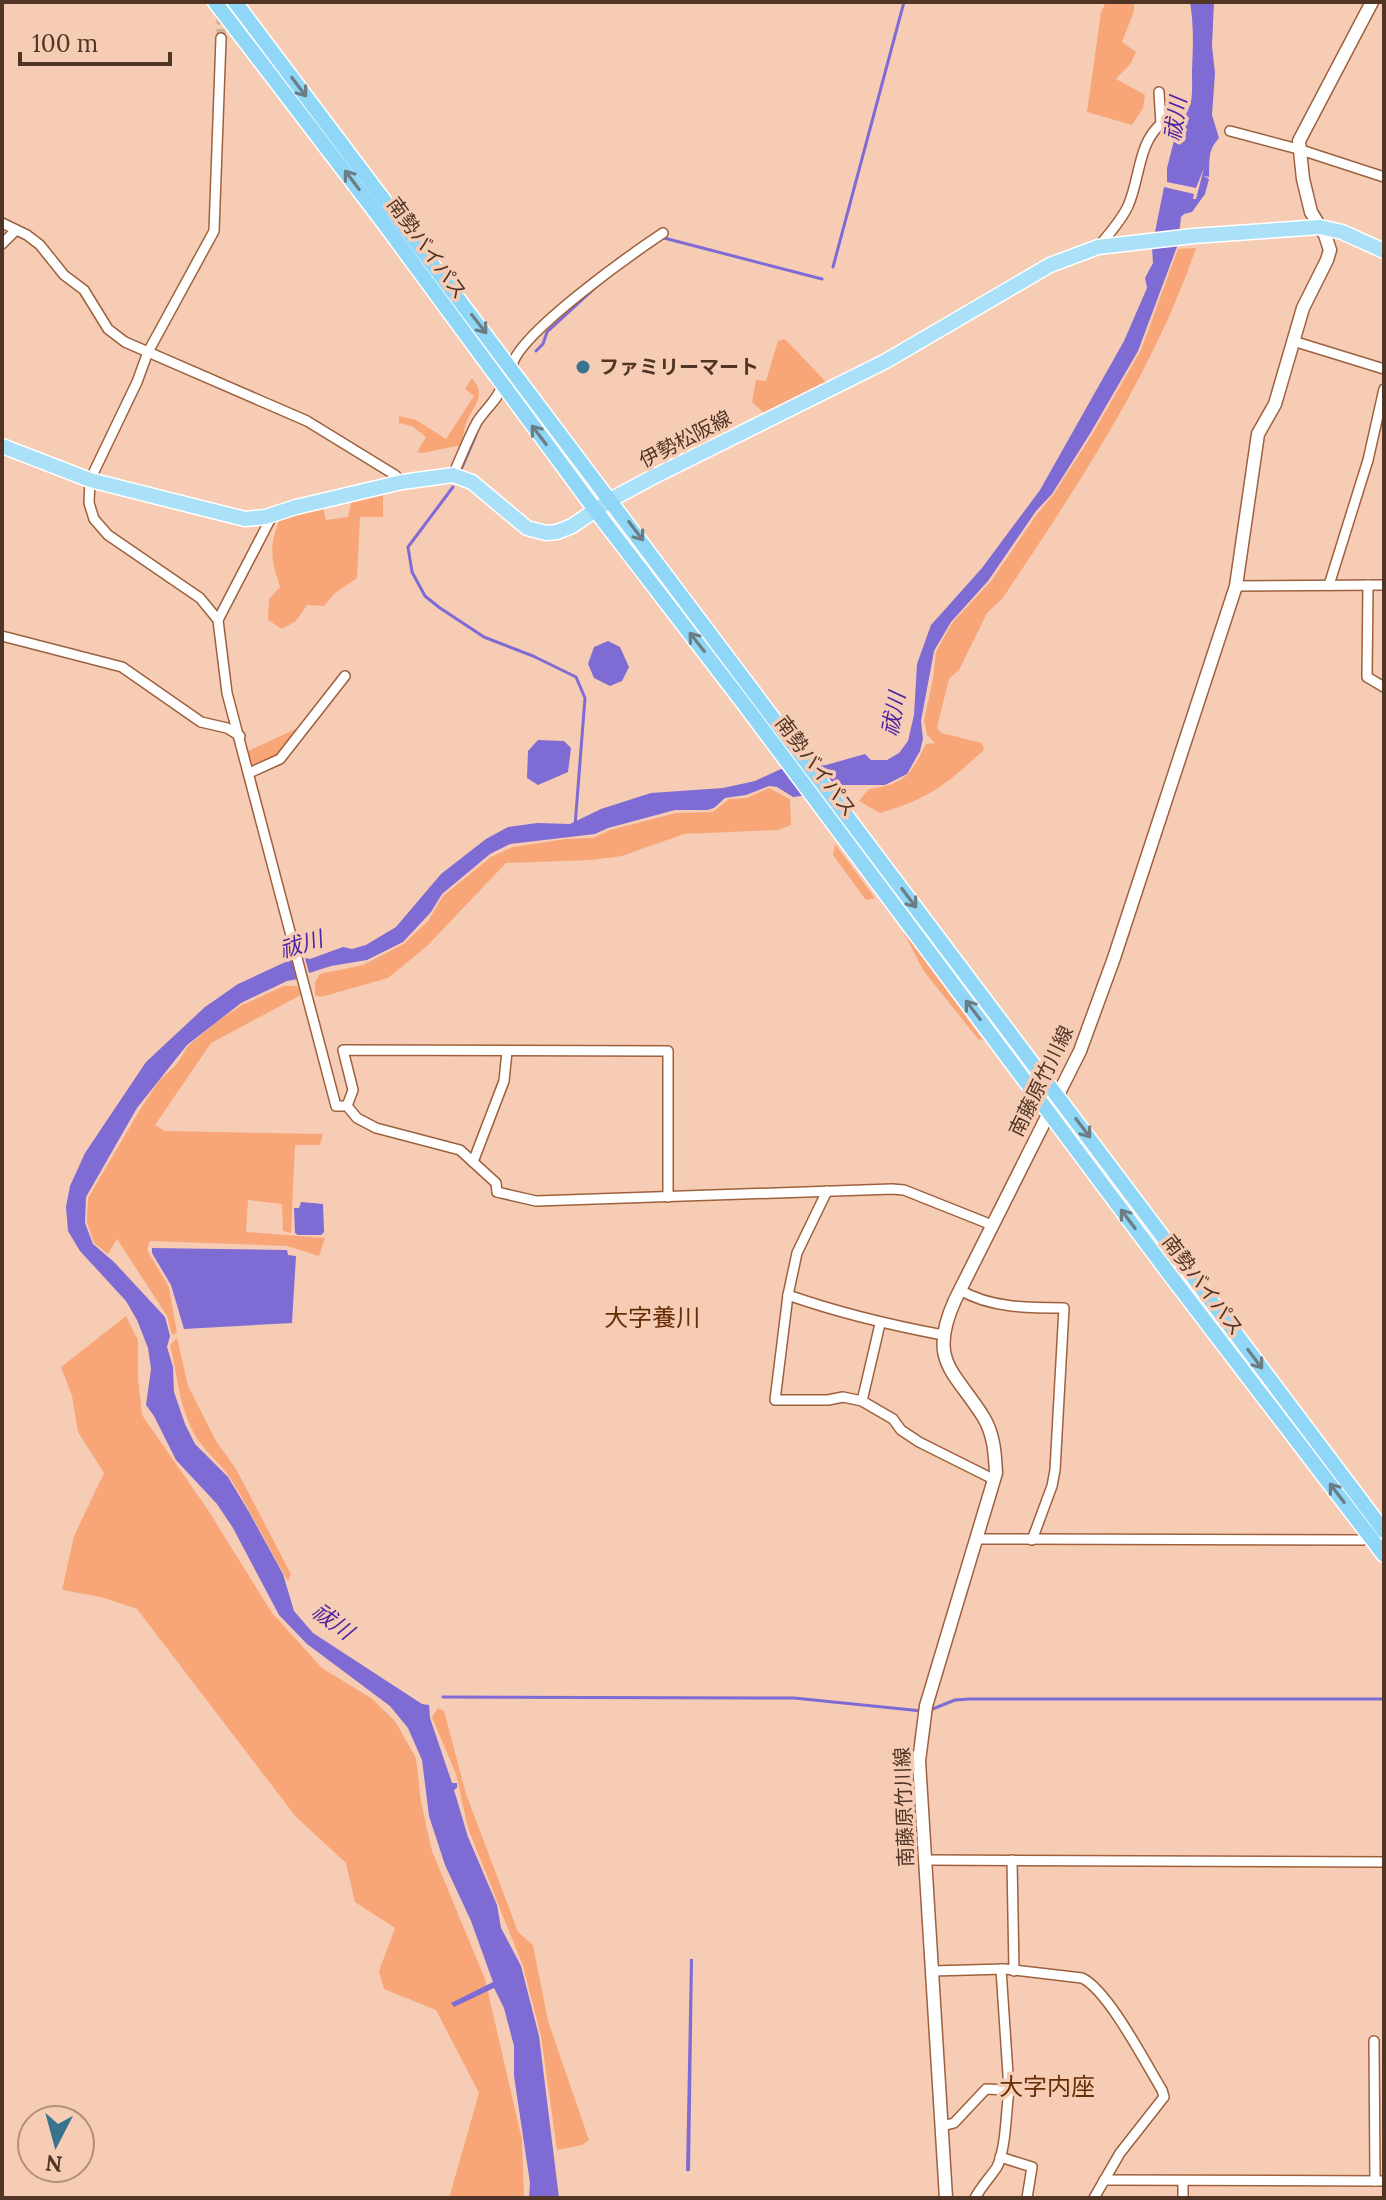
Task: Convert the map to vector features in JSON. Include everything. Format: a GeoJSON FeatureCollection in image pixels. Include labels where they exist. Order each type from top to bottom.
{"type":"FeatureCollection","features":[{"type":"Feature","properties":{"kind":"highway","name":"南勢バイパス"},"geometry":{"type":"LineString","coordinates":[[215,2],[380,218],[596,511],[751,701],[855,839],[1058,1094],[1384,1531]]}},
{"type":"Feature","properties":{"kind":"highway","name":"南勢バイパス"},"geometry":{"type":"LineString","coordinates":[[235,2],[612,499],[751,701]]}},
{"type":"Feature","properties":{"kind":"highway","name":"南勢バイパス"},"geometry":{"type":"LineString","coordinates":[[855,839],[1050,1113],[1384,1555]]}},
{"type":"Feature","properties":{"kind":"main road"},"geometry":{"type":"LineString","coordinates":[[1298,149],[1300,136],[1372,2]]}},
{"type":"Feature","properties":{"kind":"main road","name":"南藤原竹川線"},"geometry":{"type":"LineString","coordinates":[[946,2198],[919,1761],[925,1710],[995,1480],[996,1456],[985,1420],[952,1377],[945,1357],[943,1335],[960,1290],[1080,1051],[1102,994],[1236,586],[1254,452],[1262,424],[1275,404],[1303,308],[1327,260],[1329,243],[1311,212],[1298,149]]}},
{"type":"Feature","properties":{"kind":"main road","name":"伊勢松阪線"},"geometry":{"type":"LineString","coordinates":[[453,475],[472,482],[515,520],[536,532],[562,530],[612,499],[886,361],[1050,265],[1098,247],[1193,236],[1320,227],[1342,232],[1384,251]]}},
{"type":"Feature","properties":{"kind":"main road"},"geometry":{"type":"LineString","coordinates":[[2,446],[90,480],[245,519],[272,516],[296,507],[402,482],[453,475]]}},
{"type":"Feature","properties":{"kind":"street"},"geometry":{"type":"LineString","coordinates":[[221,38],[214,231],[148,352],[90,480],[91,513],[108,535],[200,598],[218,620],[227,693],[336,1106],[347,1106]]}},
{"type":"Feature","properties":{"kind":"street"},"geometry":{"type":"LineString","coordinates":[[1098,247],[1126,210],[1150,133],[1161,124],[1159,92]]}},
{"type":"Feature","properties":{"kind":"street"},"geometry":{"type":"LineString","coordinates":[[1230,131],[1384,177]]}},
{"type":"Feature","properties":{"kind":"street"},"geometry":{"type":"LineString","coordinates":[[2,223],[40,245],[64,275],[84,290],[108,329],[125,342],[307,421],[402,482]]}},
{"type":"Feature","properties":{"kind":"street"},"geometry":{"type":"LineString","coordinates":[[2,244],[16,230]]}},
{"type":"Feature","properties":{"kind":"street"},"geometry":{"type":"LineString","coordinates":[[512,366],[520,349],[585,288],[663,233]]}},
{"type":"Feature","properties":{"kind":"street"},"geometry":{"type":"LineString","coordinates":[[1293,341],[1384,369]]}},
{"type":"Feature","properties":{"kind":"street"},"geometry":{"type":"LineString","coordinates":[[453,475],[475,426],[485,408],[500,394],[502,385]]}},
{"type":"Feature","properties":{"kind":"street"},"geometry":{"type":"LineString","coordinates":[[1329,585],[1368,460],[1384,389]]}},
{"type":"Feature","properties":{"kind":"street"},"geometry":{"type":"LineString","coordinates":[[218,620],[272,516]]}},
{"type":"Feature","properties":{"kind":"street"},"geometry":{"type":"LineString","coordinates":[[1368,585],[1367,677],[1384,687]]}},
{"type":"Feature","properties":{"kind":"street"},"geometry":{"type":"LineString","coordinates":[[1236,586],[1384,585]]}},
{"type":"Feature","properties":{"kind":"street"},"geometry":{"type":"LineString","coordinates":[[2,636],[122,667],[201,722],[227,728],[240,736]]}},
{"type":"Feature","properties":{"kind":"street"},"geometry":{"type":"LineString","coordinates":[[249,773],[280,759],[345,676]]}},
{"type":"Feature","properties":{"kind":"street"},"geometry":{"type":"LineString","coordinates":[[347,1106],[353,1090],[343,1050],[668,1051],[668,1197]]}},
{"type":"Feature","properties":{"kind":"street"},"geometry":{"type":"LineString","coordinates":[[473,1162],[504,1081],[507,1051]]}},
{"type":"Feature","properties":{"kind":"street"},"geometry":{"type":"LineString","coordinates":[[347,1106],[357,1118],[376,1128],[460,1150],[496,1183],[497,1192],[521,1199],[904,1190],[992,1225]]}},
{"type":"Feature","properties":{"kind":"street"},"geometry":{"type":"LineString","coordinates":[[827,1191],[797,1253],[788,1295],[775,1400],[843,1397],[862,1401],[893,1419],[901,1430],[919,1442],[995,1480]]}},
{"type":"Feature","properties":{"kind":"street"},"geometry":{"type":"LineString","coordinates":[[960,1290],[972,1297],[996,1303],[1064,1308],[1055,1470],[1032,1540]]}},
{"type":"Feature","properties":{"kind":"street"},"geometry":{"type":"LineString","coordinates":[[788,1295],[880,1324],[943,1335]]}},
{"type":"Feature","properties":{"kind":"street"},"geometry":{"type":"LineString","coordinates":[[862,1401],[880,1324]]}},
{"type":"Feature","properties":{"kind":"street"},"geometry":{"type":"LineString","coordinates":[[978,1539],[1363,1540]]}},
{"type":"Feature","properties":{"kind":"street"},"geometry":{"type":"LineString","coordinates":[[925,1860],[1384,1862]]}},
{"type":"Feature","properties":{"kind":"street"},"geometry":{"type":"LineString","coordinates":[[1012,1860],[1014,1971]]}},
{"type":"Feature","properties":{"kind":"street"},"geometry":{"type":"LineString","coordinates":[[975,2198],[1000,2157],[1009,2090],[1001,1969]]}},
{"type":"Feature","properties":{"kind":"street"},"geometry":{"type":"LineString","coordinates":[[932,1971],[1001,1969],[1082,1978],[1091,1982],[1122,2023],[1164,2097],[1120,2153],[1094,2198]]}},
{"type":"Feature","properties":{"kind":"street"},"geometry":{"type":"LineString","coordinates":[[1104,2180],[1379,2181],[1374,2041]]}},
{"type":"Feature","properties":{"kind":"street"},"geometry":{"type":"LineString","coordinates":[[942,2126],[954,2123],[986,2089],[1009,2090]]}},
{"type":"Feature","properties":{"kind":"street"},"geometry":{"type":"LineString","coordinates":[[1000,2157],[1032,2167],[1027,2198]]}},
{"type":"Feature","properties":{"kind":"street"},"geometry":{"type":"LineString","coordinates":[[1183,2181],[1183,2198]]}},
{"type":"Feature","properties":{"kind":"shaded area"},"geometry":{"type":"Polygon","coordinates":[[[1106,2],[1134,2],[1134,11],[1122,42],[1136,52],[1131,63],[1116,79],[1145,95],[1143,108],[1132,125],[1087,112],[1101,12],[1106,2]]]}},
{"type":"Feature","properties":{"kind":"shaded area"},"geometry":{"type":"Polygon","coordinates":[[[1190,2],[1214,2],[1212,115],[1219,138],[1211,152],[1209,177],[1204,176],[1209,179],[1205,194],[1192,212],[1181,217],[1178,244],[1138,351],[1091,432],[1052,494],[1036,511],[988,581],[951,622],[934,651],[921,721],[923,739],[907,774],[885,785],[842,785],[835,781],[793,797],[777,787],[769,786],[746,795],[725,798],[707,810],[675,810],[595,834],[510,844],[490,854],[442,894],[431,912],[403,942],[367,960],[309,973],[305,958],[343,947],[352,949],[366,945],[396,927],[441,874],[486,839],[508,827],[537,823],[570,824],[601,809],[651,793],[723,788],[755,781],[781,769],[826,765],[865,754],[871,760],[887,760],[899,753],[908,741],[914,715],[917,664],[931,625],[982,568],[1040,490],[1124,341],[1147,288],[1145,278],[1153,263],[1152,247],[1164,187],[1194,194],[1193,199],[1196,199],[1204,168],[1196,188],[1167,182],[1167,168],[1177,129],[1173,127],[1189,109],[1192,95],[1190,2]]]}},
{"type":"Feature","properties":{"kind":"shaded area"},"geometry":{"type":"Polygon","coordinates":[[[1196,248],[1158,341],[1111,429],[1003,598],[987,613],[959,670],[949,679],[937,727],[941,733],[982,743],[984,750],[947,781],[912,802],[880,813],[859,801],[869,789],[899,781],[911,771],[926,744],[935,743],[927,735],[924,720],[936,652],[952,623],[992,580],[1093,433],[1141,350],[1178,249],[1196,248]]]}},
{"type":"Feature","properties":{"kind":"shaded area"},"geometry":{"type":"Polygon","coordinates":[[[785,339],[828,384],[766,415],[752,402],[756,380],[766,381],[778,341],[785,339]]]}},
{"type":"Feature","properties":{"kind":"shaded area"},"geometry":{"type":"Polygon","coordinates":[[[472,378],[479,394],[466,425],[462,445],[417,452],[426,437],[412,426],[399,423],[399,416],[416,420],[446,439],[474,396],[465,389],[472,378]]]}},
{"type":"Feature","properties":{"kind":"shaded area"},"geometry":{"type":"Polygon","coordinates":[[[383,491],[383,517],[360,517],[357,578],[335,593],[324,606],[307,605],[296,621],[282,629],[268,620],[269,599],[280,587],[272,551],[281,516],[322,504],[326,520],[348,517],[352,499],[383,491]]]}},
{"type":"Feature","properties":{"kind":"shaded area"},"geometry":{"type":"Polygon","coordinates":[[[608,641],[620,647],[629,667],[622,681],[610,686],[594,678],[588,664],[594,647],[608,641]]]}},
{"type":"Feature","properties":{"kind":"shaded area"},"geometry":{"type":"Polygon","coordinates":[[[300,727],[277,757],[252,765],[248,751],[300,727]]]}},
{"type":"Feature","properties":{"kind":"shaded area"},"geometry":{"type":"Polygon","coordinates":[[[538,740],[564,741],[571,748],[568,772],[538,785],[527,778],[528,751],[538,740]]]}},
{"type":"Feature","properties":{"kind":"shaded area"},"geometry":{"type":"Polygon","coordinates":[[[769,788],[790,799],[791,825],[778,830],[684,834],[622,856],[506,863],[427,946],[388,978],[321,997],[315,995],[315,982],[320,974],[363,965],[404,944],[428,921],[443,896],[491,857],[513,847],[593,838],[610,830],[676,813],[713,812],[729,799],[747,798],[769,788]]]}},
{"type":"Feature","properties":{"kind":"shaded area"},"geometry":{"type":"Polygon","coordinates":[[[835,844],[875,898],[866,900],[833,855],[835,844]]]}},
{"type":"Feature","properties":{"kind":"shaded area"},"geometry":{"type":"Polygon","coordinates":[[[902,929],[983,1040],[978,1039],[923,970],[902,929]]]}},
{"type":"Feature","properties":{"kind":"shaded area"},"geometry":{"type":"Polygon","coordinates":[[[292,959],[298,979],[287,981],[241,1003],[187,1045],[137,1108],[86,1197],[85,1223],[93,1244],[165,1317],[170,1336],[167,1347],[173,1367],[174,1392],[185,1424],[195,1444],[228,1477],[249,1512],[283,1574],[294,1611],[313,1633],[422,1704],[429,1705],[430,1718],[452,1783],[457,1783],[454,1790],[468,1837],[497,1905],[501,1928],[521,1966],[539,2036],[559,2198],[529,2198],[530,2183],[514,2076],[514,2046],[504,2008],[494,1988],[454,2007],[451,2003],[493,1982],[471,1921],[445,1865],[429,1816],[422,1760],[408,1728],[390,1706],[307,1644],[279,1615],[233,1528],[217,1504],[176,1460],[146,1405],[151,1369],[148,1348],[137,1320],[126,1301],[80,1251],[68,1231],[66,1207],[70,1186],[85,1153],[146,1062],[205,1007],[238,984],[292,959]]]}},
{"type":"Feature","properties":{"kind":"shaded area"},"geometry":{"type":"Polygon","coordinates":[[[284,986],[297,986],[301,995],[211,1043],[155,1125],[165,1131],[323,1134],[320,1145],[295,1145],[291,1233],[283,1231],[282,1204],[248,1200],[246,1232],[325,1238],[319,1256],[287,1246],[150,1241],[147,1250],[169,1287],[177,1333],[172,1335],[167,1316],[117,1239],[108,1254],[94,1243],[87,1222],[88,1198],[141,1108],[188,1046],[242,1005],[284,986]]]}},
{"type":"Feature","properties":{"kind":"shaded area"},"geometry":{"type":"Polygon","coordinates":[[[301,1202],[323,1204],[324,1232],[321,1235],[295,1233],[294,1208],[299,1208],[301,1202]]]}},
{"type":"Feature","properties":{"kind":"shaded area"},"geometry":{"type":"Polygon","coordinates":[[[152,1248],[287,1250],[288,1255],[296,1256],[292,1323],[184,1329],[171,1285],[152,1248]]]}},
{"type":"Feature","properties":{"kind":"shaded area"},"geometry":{"type":"Polygon","coordinates":[[[126,1316],[138,1340],[142,1415],[208,1510],[272,1613],[322,1668],[371,1698],[395,1721],[416,1758],[421,1802],[432,1851],[485,1979],[522,2140],[524,2198],[449,2198],[479,2093],[436,2010],[384,1989],[379,1971],[395,1928],[355,1902],[346,1863],[296,1817],[137,1609],[101,1597],[62,1590],[74,1536],[104,1473],[78,1432],[72,1396],[61,1367],[126,1316]]]}},
{"type":"Feature","properties":{"kind":"shaded area"},"geometry":{"type":"Polygon","coordinates":[[[177,1338],[188,1386],[291,1574],[288,1581],[230,1478],[198,1440],[189,1423],[170,1345],[177,1338]]]}},
{"type":"Feature","properties":{"kind":"shaded area"},"geometry":{"type":"Polygon","coordinates":[[[438,1708],[444,1711],[466,1794],[518,1932],[533,1945],[548,2021],[589,2140],[582,2145],[557,2150],[541,2036],[523,1966],[468,1828],[456,1774],[432,1717],[438,1708]]]}},
{"type":"Feature","properties":{"kind":"shaded area"},"geometry":{"type":"Polygon","coordinates":[[[690,1959],[693,1959],[690,2171],[686,2171],[690,1959]]]}},
{"type":"Feature","properties":{"kind":"waterway"},"geometry":{"type":"LineString","coordinates":[[833,267],[904,2]]}},
{"type":"Feature","properties":{"kind":"waterway"},"geometry":{"type":"LineString","coordinates":[[664,238],[822,279]]}},
{"type":"Feature","properties":{"kind":"waterway"},"geometry":{"type":"LineString","coordinates":[[536,351],[543,344],[547,332],[596,287]]}},
{"type":"Feature","properties":{"kind":"waterway"},"geometry":{"type":"LineString","coordinates":[[460,472],[476,435]]}},
{"type":"Feature","properties":{"kind":"waterway"},"geometry":{"type":"LineString","coordinates":[[453,487],[408,547],[412,572],[425,596],[484,637],[576,677],[585,698],[575,826]]}},
{"type":"Feature","properties":{"kind":"waterway"},"geometry":{"type":"LineString","coordinates":[[443,1697],[794,1698],[922,1711]]}},
{"type":"Feature","properties":{"kind":"waterway"},"geometry":{"type":"LineString","coordinates":[[930,1710],[955,1700],[969,1699],[1384,1699]]}},
{"type":"Feature","properties":{"kind":"tunnel"},"geometry":{"type":"LineString","coordinates":[[221,10],[221,38]]}},
{"type":"Feature","properties":{"kind":"place","name":"ファミリーマート"},"geometry":{"type":"Point","coordinates":[583,367]}},
{"type":"Feature","properties":{"kind":"district","name":"大字養川"},"geometry":{"type":"Point","coordinates":[652,1318]}},
{"type":"Feature","properties":{"kind":"district","name":"大字内座"},"geometry":{"type":"Point","coordinates":[1047,2087]}},
{"type":"Feature","properties":{"kind":"water label","name":"祓川"},"geometry":{"type":"Point","coordinates":[1175,119]}},
{"type":"Feature","properties":{"kind":"water label","name":"祓川"},"geometry":{"type":"Point","coordinates":[893,714]}},
{"type":"Feature","properties":{"kind":"water label","name":"祓川"},"geometry":{"type":"Point","coordinates":[301,944]}},
{"type":"Feature","properties":{"kind":"water label","name":"祓川"},"geometry":{"type":"Point","coordinates":[333,1621]}}]}
